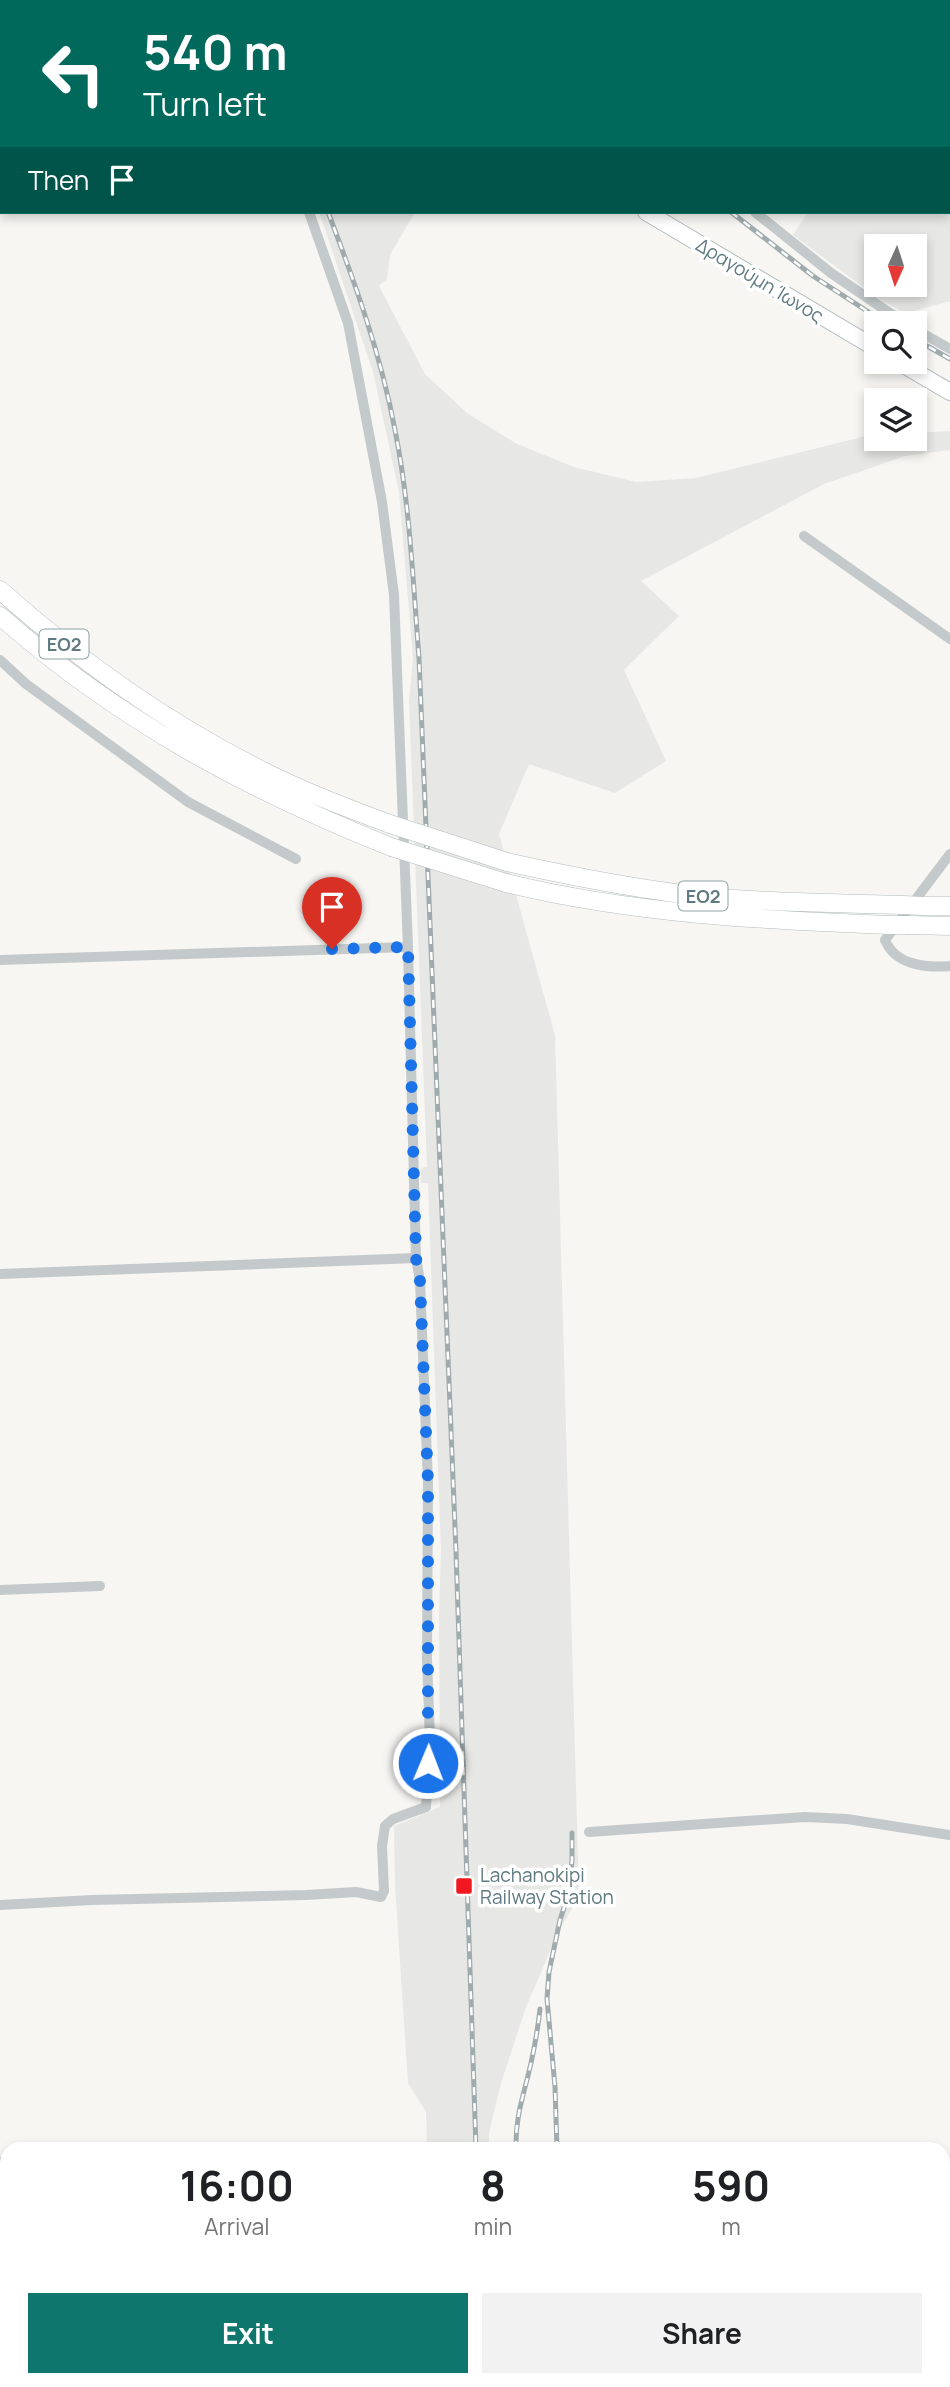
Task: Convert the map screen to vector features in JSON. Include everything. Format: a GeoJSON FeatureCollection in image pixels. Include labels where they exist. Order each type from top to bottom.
{"type":"FeatureCollection","features":[{"type":"Feature","properties":{"kind":"main road","name":"Δραγούμη Ίωνος"},"geometry":{"type":"LineString","coordinates":[[649,214],[864,341]]}},
{"type":"Feature","properties":{"kind":"main road"},"geometry":{"type":"LineString","coordinates":[[918,374],[950,392]]}},
{"type":"Feature","properties":{"kind":"main road","name":"ΕΟ2"},"geometry":{"type":"LineString","coordinates":[[0,590],[81,657],[153,708],[209,742],[328,801],[390,824],[507,862],[574,877],[709,897],[950,906]]}},
{"type":"Feature","properties":{"kind":"main road","name":"ΕΟ2"},"geometry":{"type":"LineString","coordinates":[[0,616],[69,673],[142,724],[202,760],[327,821],[391,847],[467,872],[570,897],[663,911],[777,920],[950,926]]}},
{"type":"Feature","properties":{"kind":"street"},"geometry":{"type":"LineString","coordinates":[[0,1905],[337,1892],[382,1896],[382,1834],[385,1826],[393,1819],[426,1807],[430,1741],[427,1659],[428,1482],[420,1281],[416,1258],[408,947],[394,594],[382,502],[348,323],[310,214]]}},
{"type":"Feature","properties":{"kind":"street"},"geometry":{"type":"LineString","coordinates":[[757,214],[831,273],[887,311]]}},
{"type":"Feature","properties":{"kind":"street"},"geometry":{"type":"LineString","coordinates":[[927,336],[950,349]]}},
{"type":"Feature","properties":{"kind":"street"},"geometry":{"type":"LineString","coordinates":[[804,536],[950,639]]}},
{"type":"Feature","properties":{"kind":"street"},"geometry":{"type":"LineString","coordinates":[[0,660],[26,684],[188,802],[296,859]]}},
{"type":"Feature","properties":{"kind":"street"},"geometry":{"type":"LineString","coordinates":[[950,854],[885,940],[888,949],[897,958],[939,967],[950,966]]}},
{"type":"Feature","properties":{"kind":"street"},"geometry":{"type":"LineString","coordinates":[[0,960],[408,947]]}},
{"type":"Feature","properties":{"kind":"street"},"geometry":{"type":"LineString","coordinates":[[0,1274],[416,1258]]}},
{"type":"Feature","properties":{"kind":"street"},"geometry":{"type":"LineString","coordinates":[[0,1590],[100,1586]]}},
{"type":"Feature","properties":{"kind":"street"},"geometry":{"type":"LineString","coordinates":[[589,1832],[805,1816],[883,1823],[950,1835]]}},
{"type":"Feature","properties":{"kind":"shaded area"},"geometry":{"type":"Polygon","coordinates":[[[320,214],[414,214],[390,255],[387,279],[379,286],[425,374],[467,413],[517,444],[574,467],[636,482],[696,478],[864,436],[864,451],[927,451],[927,432],[950,431],[950,450],[905,456],[824,484],[641,581],[679,616],[624,670],[666,761],[615,793],[529,764],[499,834],[555,1035],[579,1896],[558,1933],[526,2007],[501,2083],[489,2142],[427,2142],[426,2112],[408,2083],[395,1886],[394,1826],[440,1807],[441,1551],[428,1183],[421,1183],[421,1168],[427,1167],[409,702],[413,658],[399,492],[373,372],[320,214]]]}},
{"type":"Feature","properties":{"kind":"shaded area"},"geometry":{"type":"Polygon","coordinates":[[[807,214],[950,214],[950,301],[913,311],[902,311],[878,298],[928,298],[928,234],[864,234],[864,288],[793,235],[807,214]]]}},
{"type":"Feature","properties":{"kind":"railway"},"geometry":{"type":"LineString","coordinates":[[329,214],[366,320],[389,402],[400,458],[413,572],[419,658],[456,1551],[476,2142]]}},
{"type":"Feature","properties":{"kind":"railway"},"geometry":{"type":"LineString","coordinates":[[734,214],[813,276],[867,311]]}},
{"type":"Feature","properties":{"kind":"railway"},"geometry":{"type":"LineString","coordinates":[[927,346],[950,359]]}},
{"type":"Feature","properties":{"kind":"railway"},"geometry":{"type":"LineString","coordinates":[[557,2142],[547,1999],[549,1972],[569,1892],[572,1833]]}},
{"type":"Feature","properties":{"kind":"railway"},"geometry":{"type":"LineString","coordinates":[[516,2142],[518,2116],[540,2009]]}},
{"type":"Feature","properties":{"kind":"place","name":"Lachanokipi Railway Station"},"geometry":{"type":"Point","coordinates":[464,1886]}},
{"type":"Feature","properties":{"kind":"route"},"geometry":{"type":"LineString","coordinates":[[332,949],[408,947],[416,1258],[420,1281],[428,1482],[428,1763]]}}]}
